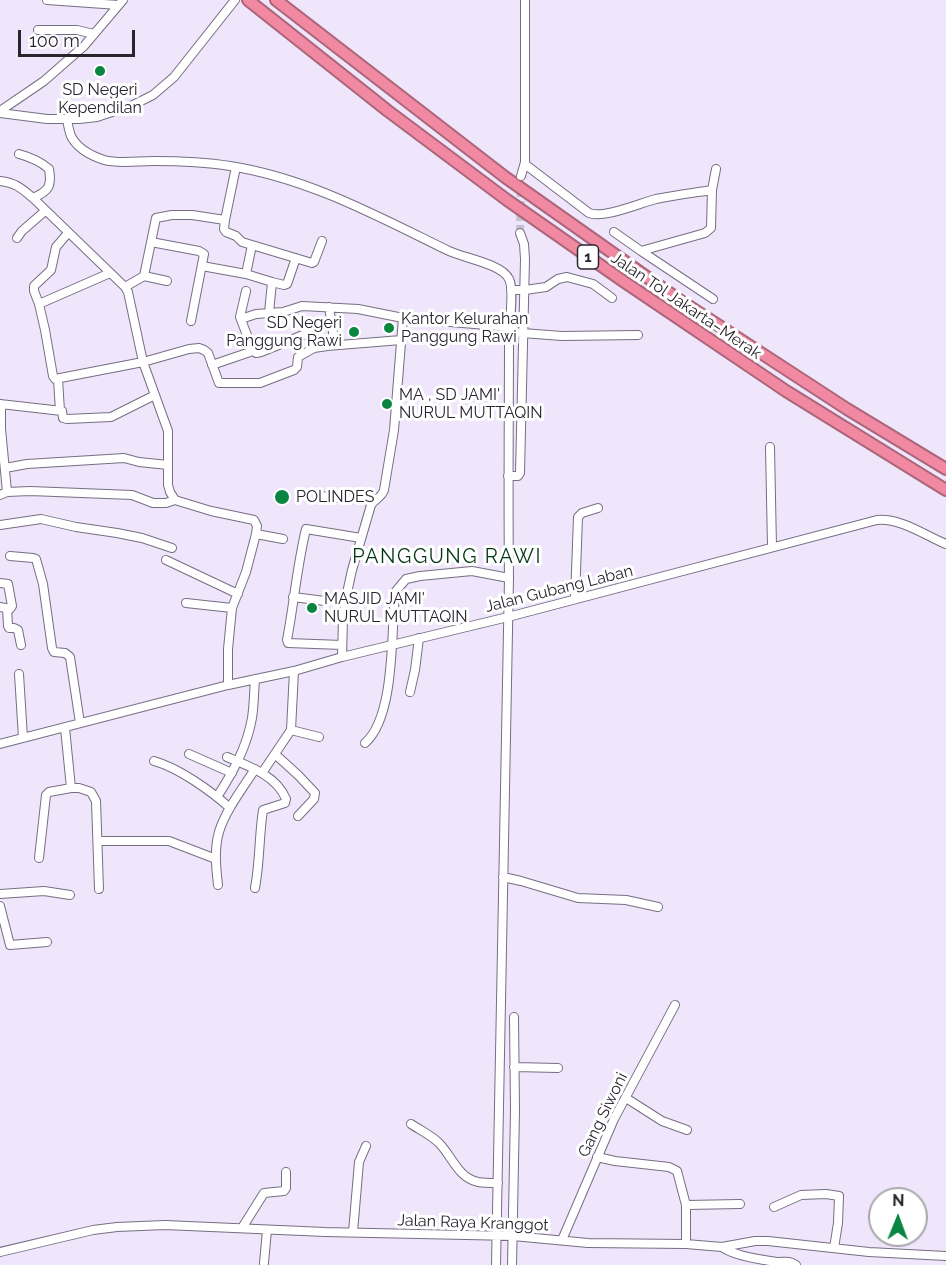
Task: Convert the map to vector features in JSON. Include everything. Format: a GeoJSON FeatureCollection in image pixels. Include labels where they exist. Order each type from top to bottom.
{"type":"FeatureCollection","features":[{"type":"Feature","properties":{"kind":"highway","name":"Jalan Tol Jakarta–Merak"},"geometry":{"type":"LineString","coordinates":[[248,0],[388,111],[536,221],[786,392],[946,490]]}},
{"type":"Feature","properties":{"kind":"highway","name":"Jalan Tol Jakarta–Merak"},"geometry":{"type":"LineString","coordinates":[[276,0],[505,177],[669,292],[847,409],[946,469]]}},
{"type":"Feature","properties":{"kind":"street"},"geometry":{"type":"LineString","coordinates":[[47,0],[121,2]]}},
{"type":"Feature","properties":{"kind":"street"},"geometry":{"type":"LineString","coordinates":[[0,112],[47,119],[67,119],[97,117],[133,105],[153,95],[174,78],[234,0]]}},
{"type":"Feature","properties":{"kind":"street"},"geometry":{"type":"LineString","coordinates":[[521,176],[525,162],[525,0]]}},
{"type":"Feature","properties":{"kind":"street"},"geometry":{"type":"LineString","coordinates":[[0,112],[44,81],[84,46],[121,2]]}},
{"type":"Feature","properties":{"kind":"street"},"geometry":{"type":"LineString","coordinates":[[38,30],[76,30],[94,34]]}},
{"type":"Feature","properties":{"kind":"street"},"geometry":{"type":"LineString","coordinates":[[67,119],[70,135],[78,146],[105,160],[191,162],[236,167],[280,176],[336,197],[450,251],[503,272],[519,290],[516,331],[520,473],[518,476],[508,476]]}},
{"type":"Feature","properties":{"kind":"street"},"geometry":{"type":"LineString","coordinates":[[19,153],[50,169],[51,180],[48,188],[33,198]]}},
{"type":"Feature","properties":{"kind":"street"},"geometry":{"type":"LineString","coordinates":[[525,162],[594,215],[657,199],[712,190]]}},
{"type":"Feature","properties":{"kind":"street"},"geometry":{"type":"LineString","coordinates":[[236,167],[225,220],[226,232],[237,236],[242,242],[313,263],[322,241]]}},
{"type":"Feature","properties":{"kind":"street"},"geometry":{"type":"LineString","coordinates":[[641,251],[710,230],[712,190],[716,169]]}},
{"type":"Feature","properties":{"kind":"street"},"geometry":{"type":"LineString","coordinates":[[0,181],[17,185],[33,198],[128,292],[143,362],[168,431],[168,485],[176,500]]}},
{"type":"Feature","properties":{"kind":"street"},"geometry":{"type":"LineString","coordinates":[[17,238],[45,211]]}},
{"type":"Feature","properties":{"kind":"street"},"geometry":{"type":"LineString","coordinates":[[144,276],[156,218],[192,215],[225,220]]}},
{"type":"Feature","properties":{"kind":"street"},"geometry":{"type":"LineString","coordinates":[[614,232],[712,299]]}},
{"type":"Feature","properties":{"kind":"street"},"geometry":{"type":"LineString","coordinates":[[68,233],[56,247],[51,270],[34,286],[55,379],[143,362],[199,348],[208,353],[220,384],[260,382],[294,370],[297,367],[298,357],[314,348],[401,340]]}},
{"type":"Feature","properties":{"kind":"street"},"geometry":{"type":"LineString","coordinates":[[512,1265],[503,878],[509,578],[508,476],[519,290],[525,249],[520,233]]}},
{"type":"Feature","properties":{"kind":"street"},"geometry":{"type":"LineString","coordinates":[[151,242],[203,252],[191,321]]}},
{"type":"Feature","properties":{"kind":"street"},"geometry":{"type":"LineString","coordinates":[[246,274],[252,245]]}},
{"type":"Feature","properties":{"kind":"street"},"geometry":{"type":"LineString","coordinates":[[202,266],[246,274],[284,285],[287,284],[296,258]]}},
{"type":"Feature","properties":{"kind":"street"},"geometry":{"type":"LineString","coordinates":[[39,304],[110,273]]}},
{"type":"Feature","properties":{"kind":"street"},"geometry":{"type":"LineString","coordinates":[[125,287],[144,276],[167,281]]}},
{"type":"Feature","properties":{"kind":"street"},"geometry":{"type":"LineString","coordinates":[[519,290],[546,287],[558,279],[567,277],[593,284],[612,298]]}},
{"type":"Feature","properties":{"kind":"street"},"geometry":{"type":"LineString","coordinates":[[269,313],[272,282]]}},
{"type":"Feature","properties":{"kind":"street"},"geometry":{"type":"LineString","coordinates":[[246,291],[240,314],[254,351]]}},
{"type":"Feature","properties":{"kind":"street"},"geometry":{"type":"LineString","coordinates":[[241,319],[256,314],[283,312],[302,306],[329,307],[562,336],[638,335]]}},
{"type":"Feature","properties":{"kind":"street"},"geometry":{"type":"LineString","coordinates":[[329,307],[335,345]]}},
{"type":"Feature","properties":{"kind":"street"},"geometry":{"type":"LineString","coordinates":[[342,657],[343,619],[351,570],[372,503],[381,496],[384,490],[394,430],[403,318]]}},
{"type":"Feature","properties":{"kind":"street"},"geometry":{"type":"LineString","coordinates":[[212,365],[254,351],[261,352],[310,333],[313,335],[314,348]]}},
{"type":"Feature","properties":{"kind":"street"},"geometry":{"type":"LineString","coordinates":[[58,379],[60,411],[63,418],[67,419],[107,418],[155,394]]}},
{"type":"Feature","properties":{"kind":"street"},"geometry":{"type":"LineString","coordinates":[[60,411],[1,404],[5,468],[3,494],[30,491],[132,495],[160,504],[176,500],[211,511],[254,520],[256,534],[232,608],[228,650],[228,685]]}},
{"type":"Feature","properties":{"kind":"street"},"geometry":{"type":"LineString","coordinates":[[770,447],[772,547]]}},
{"type":"Feature","properties":{"kind":"street"},"geometry":{"type":"LineString","coordinates":[[5,468],[27,464],[124,458],[168,465]]}},
{"type":"Feature","properties":{"kind":"street"},"geometry":{"type":"LineString","coordinates":[[320,496],[372,503]]}},
{"type":"Feature","properties":{"kind":"street"},"geometry":{"type":"LineString","coordinates":[[575,599],[578,517],[582,513],[598,508]]}},
{"type":"Feature","properties":{"kind":"street"},"geometry":{"type":"LineString","coordinates":[[0,525],[41,519],[133,537],[172,548]]}},
{"type":"Feature","properties":{"kind":"street","name":"Jalan Gubang Laban"},"geometry":{"type":"LineString","coordinates":[[0,744],[228,685],[294,671],[342,657],[508,617],[877,520],[884,519],[909,527],[946,544]]}},
{"type":"Feature","properties":{"kind":"street"},"geometry":{"type":"LineString","coordinates":[[342,645],[288,643],[286,640],[293,609],[293,597],[306,529],[361,538]]}},
{"type":"Feature","properties":{"kind":"street"},"geometry":{"type":"LineString","coordinates":[[256,534],[283,539]]}},
{"type":"Feature","properties":{"kind":"street"},"geometry":{"type":"LineString","coordinates":[[10,556],[36,559],[43,584],[52,648],[54,652],[65,653],[70,657],[80,723]]}},
{"type":"Feature","properties":{"kind":"street"},"geometry":{"type":"LineString","coordinates":[[166,560],[238,594]]}},
{"type":"Feature","properties":{"kind":"street"},"geometry":{"type":"LineString","coordinates":[[365,743],[380,722],[382,715],[392,645],[395,596],[396,591],[406,579],[472,571],[509,578]]}},
{"type":"Feature","properties":{"kind":"street"},"geometry":{"type":"LineString","coordinates":[[0,583],[9,586],[12,606],[10,609],[4,608],[8,626],[18,630],[21,645]]}},
{"type":"Feature","properties":{"kind":"street"},"geometry":{"type":"LineString","coordinates":[[293,597],[325,601]]}},
{"type":"Feature","properties":{"kind":"street"},"geometry":{"type":"LineString","coordinates":[[186,603],[232,608]]}},
{"type":"Feature","properties":{"kind":"street"},"geometry":{"type":"LineString","coordinates":[[410,692],[419,638]]}},
{"type":"Feature","properties":{"kind":"street"},"geometry":{"type":"LineString","coordinates":[[218,885],[216,859],[219,832],[230,808],[259,771],[276,755],[291,730],[294,671]]}},
{"type":"Feature","properties":{"kind":"street"},"geometry":{"type":"LineString","coordinates":[[19,674],[23,738]]}},
{"type":"Feature","properties":{"kind":"street"},"geometry":{"type":"LineString","coordinates":[[217,797],[238,762],[252,720],[255,679]]}},
{"type":"Feature","properties":{"kind":"street"},"geometry":{"type":"LineString","coordinates":[[65,728],[71,788]]}},
{"type":"Feature","properties":{"kind":"street"},"geometry":{"type":"LineString","coordinates":[[291,730],[319,738]]}},
{"type":"Feature","properties":{"kind":"street"},"geometry":{"type":"LineString","coordinates":[[189,754],[232,773]]}},
{"type":"Feature","properties":{"kind":"street"},"geometry":{"type":"LineString","coordinates":[[276,755],[315,793],[314,799],[298,816]]}},
{"type":"Feature","properties":{"kind":"street"},"geometry":{"type":"LineString","coordinates":[[227,757],[259,771],[280,788],[286,799],[285,803],[263,810],[255,888]]}},
{"type":"Feature","properties":{"kind":"street"},"geometry":{"type":"LineString","coordinates":[[154,761],[174,769],[230,808]]}},
{"type":"Feature","properties":{"kind":"street"},"geometry":{"type":"LineString","coordinates":[[39,858],[46,795],[49,792],[71,788],[86,789],[94,795],[97,808],[99,889]]}},
{"type":"Feature","properties":{"kind":"street"},"geometry":{"type":"LineString","coordinates":[[98,841],[169,840],[216,859]]}},
{"type":"Feature","properties":{"kind":"street"},"geometry":{"type":"LineString","coordinates":[[503,878],[578,898],[626,900],[658,907]]}},
{"type":"Feature","properties":{"kind":"street"},"geometry":{"type":"LineString","coordinates":[[0,894],[44,891],[70,895]]}},
{"type":"Feature","properties":{"kind":"street"},"geometry":{"type":"LineString","coordinates":[[0,906],[10,945],[47,942]]}},
{"type":"Feature","properties":{"kind":"street","name":"Gang Siwoni"},"geometry":{"type":"LineString","coordinates":[[561,1240],[614,1119],[675,1005]]}},
{"type":"Feature","properties":{"kind":"street"},"geometry":{"type":"LineString","coordinates":[[496,1265],[498,1183],[514,1067],[514,1017]]}},
{"type":"Feature","properties":{"kind":"street"},"geometry":{"type":"LineString","coordinates":[[514,1067],[558,1068]]}},
{"type":"Feature","properties":{"kind":"street"},"geometry":{"type":"LineString","coordinates":[[626,1098],[662,1121],[687,1130]]}},
{"type":"Feature","properties":{"kind":"street"},"geometry":{"type":"LineString","coordinates":[[411,1124],[440,1143],[457,1168],[468,1178],[477,1182],[498,1183]]}},
{"type":"Feature","properties":{"kind":"street"},"geometry":{"type":"LineString","coordinates":[[353,1232],[359,1162],[366,1146]]}},
{"type":"Feature","properties":{"kind":"street"},"geometry":{"type":"LineString","coordinates":[[597,1157],[674,1169],[679,1173],[686,1205],[686,1244]]}},
{"type":"Feature","properties":{"kind":"street"},"geometry":{"type":"LineString","coordinates":[[242,1228],[264,1193],[284,1191],[286,1172]]}},
{"type":"Feature","properties":{"kind":"street"},"geometry":{"type":"LineString","coordinates":[[774,1207],[801,1195],[839,1196],[834,1248]]}},
{"type":"Feature","properties":{"kind":"street"},"geometry":{"type":"LineString","coordinates":[[686,1205],[740,1204]]}},
{"type":"Feature","properties":{"kind":"street","name":"Jalan Raya Kranggot"},"geometry":{"type":"LineString","coordinates":[[0,1252],[106,1228],[165,1225],[512,1236],[588,1243],[686,1244],[722,1247],[768,1241],[869,1252],[946,1256]]}},
{"type":"Feature","properties":{"kind":"street"},"geometry":{"type":"LineString","coordinates":[[264,1263],[267,1230]]}},
{"type":"Feature","properties":{"kind":"street"},"geometry":{"type":"LineString","coordinates":[[722,1247],[730,1252],[754,1258],[778,1262],[788,1261],[796,1265]]}},
{"type":"Feature","properties":{"kind":"tunnel"},"geometry":{"type":"LineString","coordinates":[[520,233],[521,186]]}},
{"type":"Feature","properties":{"kind":"place","name":"SD Negeri Kependilan"},"geometry":{"type":"Point","coordinates":[100,71]}},
{"type":"Feature","properties":{"kind":"place","name":"Kantor Kelurahan Panggung Rawi"},"geometry":{"type":"Point","coordinates":[389,328]}},
{"type":"Feature","properties":{"kind":"place","name":"SD Negeri Panggung Rawi"},"geometry":{"type":"Point","coordinates":[354,332]}},
{"type":"Feature","properties":{"kind":"place","name":"MA , SD JAMI' NURUL MUTTAQIN"},"geometry":{"type":"Point","coordinates":[387,404]}},
{"type":"Feature","properties":{"kind":"place","name":"POLINDES"},"geometry":{"type":"Point","coordinates":[282,497]}},
{"type":"Feature","properties":{"kind":"place","name":"MASJID JAMI' NURUL MUTTAQIN"},"geometry":{"type":"Point","coordinates":[312,608]}},
{"type":"Feature","properties":{"kind":"district","name":"PANGGUNG RAWI"},"geometry":{"type":"Point","coordinates":[447,557]}}]}
